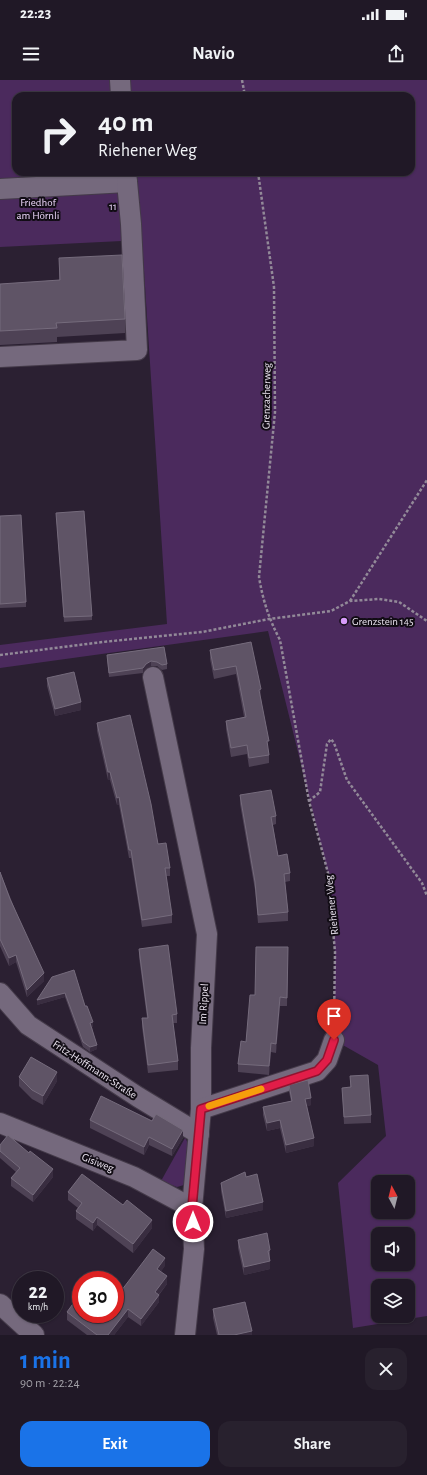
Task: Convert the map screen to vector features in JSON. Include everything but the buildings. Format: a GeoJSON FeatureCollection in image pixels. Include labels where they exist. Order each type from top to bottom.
{"type":"FeatureCollection","features":[{"type":"Feature","properties":{"kind":"street"},"geometry":{"type":"LineString","coordinates":[[120,80],[121,92]]}},
{"type":"Feature","properties":{"kind":"street"},"geometry":{"type":"LineString","coordinates":[[0,189],[126,177],[131,224],[137,350],[0,357]]}},
{"type":"Feature","properties":{"kind":"street","name":"Im Rippel"},"geometry":{"type":"LineString","coordinates":[[153,677],[207,934],[200,1048],[201,1109],[192,1208],[194,1249],[186,1335]]}},
{"type":"Feature","properties":{"kind":"street","name":"Fritz-Hoffmann-Straße"},"geometry":{"type":"LineString","coordinates":[[0,993],[28,1025],[198,1134]]}},
{"type":"Feature","properties":{"kind":"street"},"geometry":{"type":"LineString","coordinates":[[201,1109],[317,1071],[327,1060],[334,1040]]}},
{"type":"Feature","properties":{"kind":"street","name":"Gisiweg"},"geometry":{"type":"LineString","coordinates":[[0,1123],[134,1177],[192,1208]]}},
{"type":"Feature","properties":{"kind":"street"},"geometry":{"type":"LineString","coordinates":[[0,1304],[34,1335]]}},
{"type":"Feature","properties":{"kind":"path"},"geometry":{"type":"LineString","coordinates":[[242,80],[244,92]]}},
{"type":"Feature","properties":{"kind":"path","name":"Grenzacherweg"},"geometry":{"type":"LineString","coordinates":[[259,176],[274,287],[275,412],[259,577],[263,599],[269,619]]}},
{"type":"Feature","properties":{"kind":"path"},"geometry":{"type":"LineString","coordinates":[[0,655],[103,642],[202,632],[269,619],[331,611],[350,600],[427,480]]}},
{"type":"Feature","properties":{"kind":"path"},"geometry":{"type":"LineString","coordinates":[[350,600],[379,599],[399,602],[427,621]]}},
{"type":"Feature","properties":{"kind":"path","name":"Riehener Weg"},"geometry":{"type":"LineString","coordinates":[[269,619],[280,640],[309,801],[328,873],[335,952],[334,1040]]}},
{"type":"Feature","properties":{"kind":"path"},"geometry":{"type":"LineString","coordinates":[[309,801],[320,792],[327,744],[331,739],[334,743],[347,780],[422,883],[427,896]]}},
{"type":"Feature","properties":{"kind":"green space"},"geometry":{"type":"Polygon","coordinates":[[[0,80],[427,80],[427,1316],[415,1318],[415,1279],[371,1279],[371,1323],[384,1323],[353,1328],[338,1183],[386,1136],[378,1065],[334,1040],[335,952],[328,873],[268,631],[0,668],[0,645],[167,624],[142,240],[0,247],[0,80]]]}},
{"type":"Feature","properties":{"kind":"green space"},"geometry":{"type":"Polygon","coordinates":[[[185,1138],[190,1146],[184,1185],[177,1187],[161,1181],[185,1138]]]}},
{"type":"Feature","properties":{"kind":"slow traffic"},"geometry":{"type":"LineString","coordinates":[[209,1106],[261,1089]]}},
{"type":"Feature","properties":{"kind":"place","name":"Grenzstein 145"},"geometry":{"type":"Point","coordinates":[344,621]}},
{"type":"Feature","properties":{"kind":"route"},"geometry":{"type":"LineString","coordinates":[[193,1222],[192,1208],[201,1109],[317,1071],[327,1060],[334,1040]]}},
{"type":"Feature","properties":{"kind":"park label","name":"11"},"geometry":{"type":"Point","coordinates":[113,206]}},
{"type":"Feature","properties":{"kind":"park label","name":"Friedhof am Hörnli"},"geometry":{"type":"Point","coordinates":[38,208]}}]}
